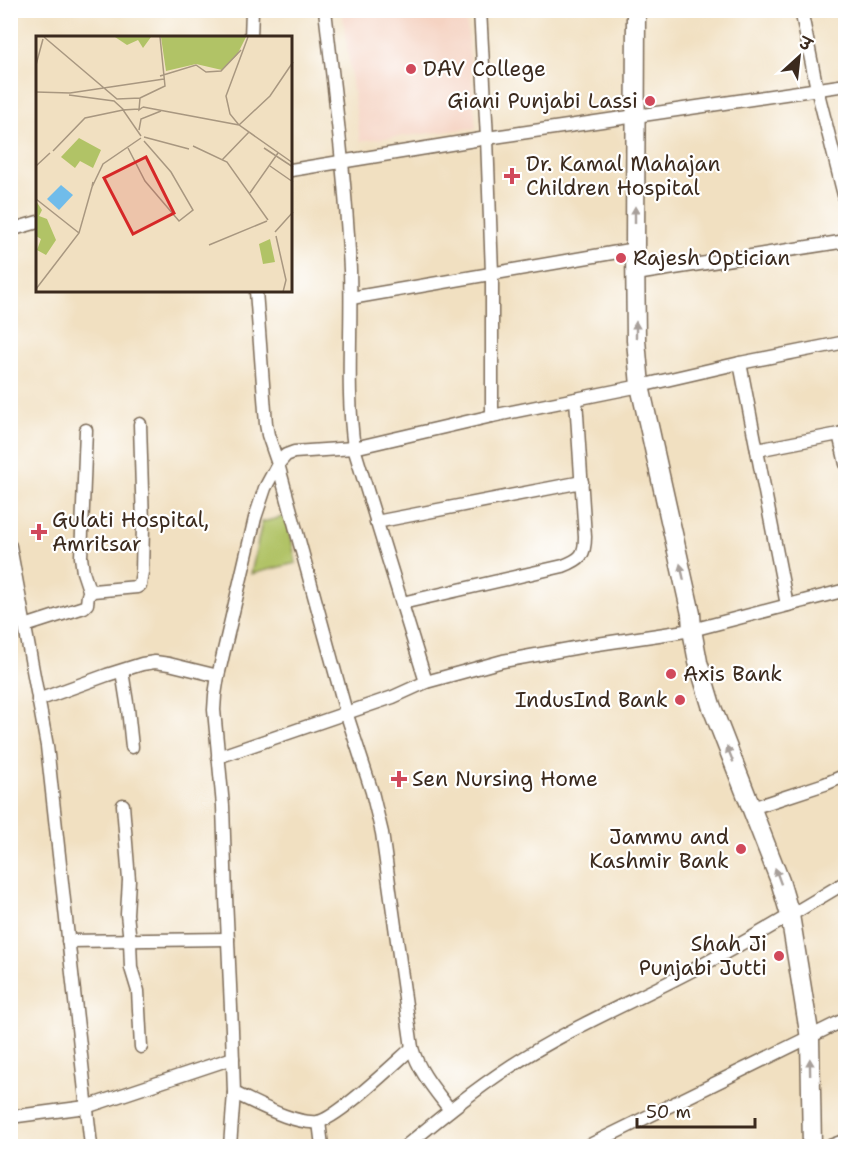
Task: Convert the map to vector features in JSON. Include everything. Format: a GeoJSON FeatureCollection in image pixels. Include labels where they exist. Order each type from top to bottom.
{"type":"FeatureCollection","features":[{"type":"Feature","properties":{"kind":"street"},"geometry":{"type":"LineString","coordinates":[[251,36],[252,10]]}},
{"type":"Feature","properties":{"kind":"street"},"geometry":{"type":"LineString","coordinates":[[325,10],[348,221],[351,298],[351,420],[354,448],[426,682]]}},
{"type":"Feature","properties":{"kind":"street"},"geometry":{"type":"LineString","coordinates":[[480,10],[488,138],[492,273],[492,416]]}},
{"type":"Feature","properties":{"kind":"street"},"geometry":{"type":"LineString","coordinates":[[636,10],[634,166],[636,340],[640,386],[691,614],[698,662],[711,705],[780,881],[790,915],[810,1038],[812,1146]]}},
{"type":"Feature","properties":{"kind":"street"},"geometry":{"type":"LineString","coordinates":[[801,10],[817,89],[846,203]]}},
{"type":"Feature","properties":{"kind":"street"},"geometry":{"type":"LineString","coordinates":[[292,170],[846,85]]}},
{"type":"Feature","properties":{"kind":"street"},"geometry":{"type":"LineString","coordinates":[[10,231],[36,223]]}},
{"type":"Feature","properties":{"kind":"street"},"geometry":{"type":"LineString","coordinates":[[636,274],[846,242]]}},
{"type":"Feature","properties":{"kind":"street"},"geometry":{"type":"LineString","coordinates":[[351,298],[635,249]]}},
{"type":"Feature","properties":{"kind":"street"},"geometry":{"type":"LineString","coordinates":[[256,292],[268,435],[346,712],[367,774],[382,833],[412,1048],[420,1069],[450,1110]]}},
{"type":"Feature","properties":{"kind":"street"},"geometry":{"type":"LineString","coordinates":[[230,1146],[234,1093],[233,1058],[224,806],[214,710],[215,695],[255,518],[265,488],[278,464],[286,455],[294,452],[354,448],[492,416],[846,342]]}},
{"type":"Feature","properties":{"kind":"street"},"geometry":{"type":"LineString","coordinates":[[740,363],[787,605]]}},
{"type":"Feature","properties":{"kind":"street"},"geometry":{"type":"LineString","coordinates":[[402,603],[564,566],[581,557],[585,548],[576,399]]}},
{"type":"Feature","properties":{"kind":"street"},"geometry":{"type":"LineString","coordinates":[[90,593],[140,585],[143,524],[140,424]]}},
{"type":"Feature","properties":{"kind":"street"},"geometry":{"type":"LineString","coordinates":[[25,626],[84,607],[87,604],[90,593],[81,557],[86,430]]}},
{"type":"Feature","properties":{"kind":"street"},"geometry":{"type":"LineString","coordinates":[[757,450],[842,433],[846,464]]}},
{"type":"Feature","properties":{"kind":"street"},"geometry":{"type":"LineString","coordinates":[[376,522],[582,482]]}},
{"type":"Feature","properties":{"kind":"street"},"geometry":{"type":"LineString","coordinates":[[10,546],[47,746],[91,1146]]}},
{"type":"Feature","properties":{"kind":"street"},"geometry":{"type":"LineString","coordinates":[[218,757],[393,697],[426,682],[503,661],[692,630],[846,590]]}},
{"type":"Feature","properties":{"kind":"street"},"geometry":{"type":"LineString","coordinates":[[38,700],[107,675],[155,662],[218,676]]}},
{"type":"Feature","properties":{"kind":"street"},"geometry":{"type":"LineString","coordinates":[[122,671],[132,747]]}},
{"type":"Feature","properties":{"kind":"street"},"geometry":{"type":"LineString","coordinates":[[752,808],[846,775]]}},
{"type":"Feature","properties":{"kind":"street"},"geometry":{"type":"LineString","coordinates":[[123,805],[129,880],[127,914],[131,968],[138,991],[141,1047]]}},
{"type":"Feature","properties":{"kind":"street"},"geometry":{"type":"LineString","coordinates":[[406,1146],[490,1080],[545,1045],[704,964],[846,882]]}},
{"type":"Feature","properties":{"kind":"street"},"geometry":{"type":"LineString","coordinates":[[68,941],[228,939]]}},
{"type":"Feature","properties":{"kind":"street"},"geometry":{"type":"LineString","coordinates":[[588,1146],[846,1019]]}},
{"type":"Feature","properties":{"kind":"street"},"geometry":{"type":"LineString","coordinates":[[234,1093],[287,1117],[319,1122],[339,1112],[412,1048]]}},
{"type":"Feature","properties":{"kind":"street"},"geometry":{"type":"LineString","coordinates":[[10,1117],[86,1107],[233,1058]]}},
{"type":"Feature","properties":{"kind":"street"},"geometry":{"type":"LineString","coordinates":[[319,1122],[322,1146]]}},
{"type":"Feature","properties":{"kind":"street"},"geometry":{"type":"LineString","coordinates":[[830,1146],[846,1140]]}},
{"type":"Feature","properties":{"kind":"shaded area","name":"DAV College"},"geometry":{"type":"Polygon","coordinates":[[[342,11],[466,11],[476,128],[360,141],[342,11]]]}},
{"type":"Feature","properties":{"kind":"green space"},"geometry":{"type":"Polygon","coordinates":[[[287,516],[296,563],[251,574],[262,522],[287,516]]]}},
{"type":"Feature","properties":{"kind":"place","name":"DAV College"},"geometry":{"type":"Point","coordinates":[411,69]}},
{"type":"Feature","properties":{"kind":"place","name":"Giani Punjabi Lassi"},"geometry":{"type":"Point","coordinates":[650,101]}},
{"type":"Feature","properties":{"kind":"place","name":"Dr. Kamal Mahajan Children Hospital"},"geometry":{"type":"Point","coordinates":[512,176]}},
{"type":"Feature","properties":{"kind":"place","name":"Rajesh Optician"},"geometry":{"type":"Point","coordinates":[621,258]}},
{"type":"Feature","properties":{"kind":"place","name":"Gulati Hospital, Amritsar"},"geometry":{"type":"Point","coordinates":[39,532]}},
{"type":"Feature","properties":{"kind":"place","name":"Axis Bank"},"geometry":{"type":"Point","coordinates":[671,674]}},
{"type":"Feature","properties":{"kind":"place","name":"IndusInd Bank"},"geometry":{"type":"Point","coordinates":[680,700]}},
{"type":"Feature","properties":{"kind":"place","name":"Sen Nursing Home"},"geometry":{"type":"Point","coordinates":[399,779]}},
{"type":"Feature","properties":{"kind":"place","name":"Jammu and Kashmir Bank"},"geometry":{"type":"Point","coordinates":[741,849]}},
{"type":"Feature","properties":{"kind":"place","name":"Shah Ji Punjabi Jutti"},"geometry":{"type":"Point","coordinates":[779,956]}}]}
